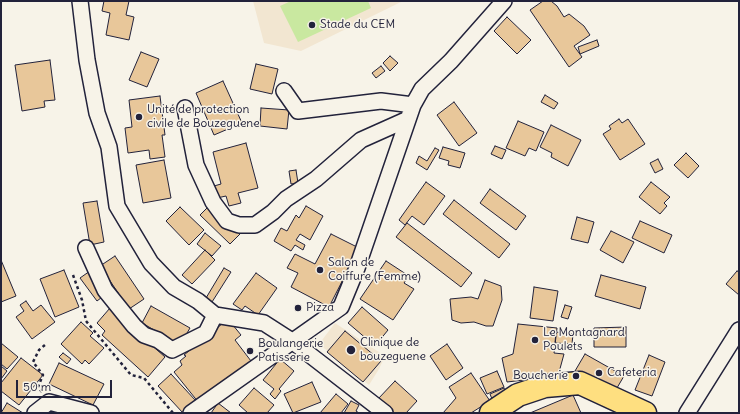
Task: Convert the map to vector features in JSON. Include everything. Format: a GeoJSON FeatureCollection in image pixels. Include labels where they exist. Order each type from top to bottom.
{"type":"FeatureCollection","features":[{"type":"Feature","properties":{"kind":"main road"},"geometry":{"type":"LineString","coordinates":[[491,413],[518,395],[545,386],[580,383],[645,413]]}},
{"type":"Feature","properties":{"kind":"street"},"geometry":{"type":"LineString","coordinates":[[80,1],[87,60],[97,113],[109,147],[117,206],[151,263],[174,287],[198,301],[215,315],[264,323],[292,341],[385,413]]}},
{"type":"Feature","properties":{"kind":"street"},"geometry":{"type":"LineString","coordinates":[[191,413],[341,307],[413,105],[422,89],[451,61],[504,1]]}},
{"type":"Feature","properties":{"kind":"street"},"geometry":{"type":"LineString","coordinates":[[284,91],[298,112],[381,101],[413,105]]}},
{"type":"Feature","properties":{"kind":"street"},"geometry":{"type":"LineString","coordinates":[[185,108],[196,165],[213,202],[227,220],[239,225],[255,225],[273,212],[286,199],[316,179],[361,140],[408,119]]}},
{"type":"Feature","properties":{"kind":"street"},"geometry":{"type":"LineString","coordinates":[[86,248],[105,290],[129,321],[144,335],[158,340],[172,350],[206,333],[215,315]]}},
{"type":"Feature","properties":{"kind":"street"},"geometry":{"type":"LineString","coordinates":[[687,413],[739,330]]}},
{"type":"Feature","properties":{"kind":"street"},"geometry":{"type":"LineString","coordinates":[[35,413],[49,402],[91,413]]}},
{"type":"Feature","properties":{"kind":"path"},"geometry":{"type":"LineString","coordinates":[[73,275],[82,300],[86,321],[131,375],[144,378],[173,413]]}},
{"type":"Feature","properties":{"kind":"path"},"geometry":{"type":"LineString","coordinates":[[46,344],[39,350],[33,362],[43,375],[38,387],[49,402]]}},
{"type":"Feature","properties":{"kind":"shaded area"},"geometry":{"type":"Polygon","coordinates":[[[253,1],[403,1],[301,51],[264,43],[253,1]]]}},
{"type":"Feature","properties":{"kind":"shaded area","name":"Clinique de bouzeguene"},"geometry":{"type":"Polygon","coordinates":[[[335,323],[385,356],[369,385],[319,344],[335,323]]]}},
{"type":"Feature","properties":{"kind":"green space","name":"Stade du CEM"},"geometry":{"type":"Polygon","coordinates":[[[291,1],[368,1],[371,8],[298,42],[280,6],[291,1]]]}},
{"type":"Feature","properties":{"kind":"building"},"geometry":{"type":"Polygon","coordinates":[[[104,1],[129,1],[126,15],[134,17],[129,40],[106,35],[110,13],[102,11],[104,1]]]}},
{"type":"Feature","properties":{"kind":"building"},"geometry":{"type":"Polygon","coordinates":[[[543,1],[551,1],[557,6],[564,17],[569,14],[584,26],[590,35],[574,46],[582,57],[569,67],[530,10],[543,1]]]}},
{"type":"Feature","properties":{"kind":"building"},"geometry":{"type":"Polygon","coordinates":[[[507,17],[531,40],[517,54],[494,31],[507,17]]]}},
{"type":"Feature","properties":{"kind":"building"},"geometry":{"type":"Polygon","coordinates":[[[597,40],[599,46],[580,54],[578,47],[597,40]]]}},
{"type":"Feature","properties":{"kind":"building"},"geometry":{"type":"Polygon","coordinates":[[[141,52],[159,59],[147,87],[129,80],[141,52]]]}},
{"type":"Feature","properties":{"kind":"building"},"geometry":{"type":"Polygon","coordinates":[[[390,56],[398,63],[390,71],[383,63],[390,56]]]}},
{"type":"Feature","properties":{"kind":"building"},"geometry":{"type":"Polygon","coordinates":[[[50,60],[55,100],[44,101],[45,107],[22,111],[15,65],[50,60]]]}},
{"type":"Feature","properties":{"kind":"building"},"geometry":{"type":"Polygon","coordinates":[[[256,64],[278,69],[272,94],[250,89],[256,64]]]}},
{"type":"Feature","properties":{"kind":"building"},"geometry":{"type":"Polygon","coordinates":[[[381,66],[385,71],[376,78],[372,73],[381,66]]]}},
{"type":"Feature","properties":{"kind":"building"},"geometry":{"type":"Polygon","coordinates":[[[223,81],[242,123],[214,135],[196,93],[223,81]]]}},
{"type":"Feature","properties":{"kind":"building"},"geometry":{"type":"Polygon","coordinates":[[[545,95],[558,103],[554,109],[541,102],[545,95]]]}},
{"type":"Feature","properties":{"kind":"building"},"geometry":{"type":"Polygon","coordinates":[[[160,96],[165,135],[162,135],[165,157],[150,159],[149,150],[128,153],[125,128],[132,127],[129,100],[160,96]]]}},
{"type":"Feature","properties":{"kind":"building"},"geometry":{"type":"Polygon","coordinates":[[[454,102],[477,133],[459,146],[437,115],[454,102]]]}},
{"type":"Feature","properties":{"kind":"building"},"geometry":{"type":"Polygon","coordinates":[[[261,108],[289,110],[287,129],[260,126],[261,108]]]}},
{"type":"Feature","properties":{"kind":"building"},"geometry":{"type":"Polygon","coordinates":[[[619,119],[622,123],[628,119],[645,144],[620,160],[603,134],[611,129],[609,126],[619,119]]]}},
{"type":"Feature","properties":{"kind":"building"},"geometry":{"type":"Polygon","coordinates":[[[518,121],[544,132],[536,151],[529,148],[525,156],[506,148],[518,121]]]}},
{"type":"Feature","properties":{"kind":"building"},"geometry":{"type":"Polygon","coordinates":[[[551,125],[581,140],[568,166],[551,157],[552,153],[540,147],[551,125]]]}},
{"type":"Feature","properties":{"kind":"building"},"geometry":{"type":"Polygon","coordinates":[[[246,143],[258,188],[238,193],[241,203],[229,206],[226,196],[217,198],[214,186],[221,184],[213,152],[246,143]]]}},
{"type":"Feature","properties":{"kind":"building"},"geometry":{"type":"Polygon","coordinates":[[[495,146],[506,150],[502,159],[491,154],[495,146]]]}},
{"type":"Feature","properties":{"kind":"building"},"geometry":{"type":"Polygon","coordinates":[[[443,147],[465,153],[460,168],[448,165],[449,161],[439,158],[443,147]]]}},
{"type":"Feature","properties":{"kind":"building"},"geometry":{"type":"Polygon","coordinates":[[[435,148],[439,150],[427,170],[416,163],[419,156],[427,161],[435,148]]]}},
{"type":"Feature","properties":{"kind":"building"},"geometry":{"type":"Polygon","coordinates":[[[686,153],[699,166],[688,178],[674,165],[686,153]]]}},
{"type":"Feature","properties":{"kind":"building"},"geometry":{"type":"Polygon","coordinates":[[[658,159],[663,169],[655,173],[650,163],[658,159]]]}},
{"type":"Feature","properties":{"kind":"building"},"geometry":{"type":"Polygon","coordinates":[[[164,160],[171,198],[143,203],[136,165],[164,160]]]}},
{"type":"Feature","properties":{"kind":"building"},"geometry":{"type":"Polygon","coordinates":[[[296,170],[298,183],[291,184],[289,171],[296,170]]]}},
{"type":"Feature","properties":{"kind":"building"},"geometry":{"type":"Polygon","coordinates":[[[426,182],[445,196],[424,225],[412,216],[405,225],[399,220],[426,182]]]}},
{"type":"Feature","properties":{"kind":"building"},"geometry":{"type":"Polygon","coordinates":[[[651,182],[670,197],[664,203],[667,206],[660,214],[639,197],[651,182]]]}},
{"type":"Feature","properties":{"kind":"building"},"geometry":{"type":"Polygon","coordinates":[[[490,189],[526,216],[516,230],[480,203],[490,189]]]}},
{"type":"Feature","properties":{"kind":"building"},"geometry":{"type":"Polygon","coordinates":[[[454,200],[510,244],[499,258],[443,214],[454,200]]]}},
{"type":"Feature","properties":{"kind":"building"},"geometry":{"type":"Polygon","coordinates":[[[97,201],[104,242],[90,245],[83,203],[97,201]]]}},
{"type":"Feature","properties":{"kind":"building"},"geometry":{"type":"Polygon","coordinates":[[[210,205],[240,234],[230,244],[200,215],[210,205]]]}},
{"type":"Feature","properties":{"kind":"building"},"geometry":{"type":"Polygon","coordinates":[[[306,206],[323,216],[310,240],[300,234],[296,240],[305,245],[303,250],[295,245],[291,251],[274,241],[281,228],[287,231],[296,215],[299,218],[306,206]]]}},
{"type":"Feature","properties":{"kind":"building"},"geometry":{"type":"Polygon","coordinates":[[[180,207],[204,230],[189,245],[166,221],[180,207]]]}},
{"type":"Feature","properties":{"kind":"building"},"geometry":{"type":"Polygon","coordinates":[[[577,217],[594,222],[588,243],[571,239],[577,217]]]}},
{"type":"Feature","properties":{"kind":"building"},"geometry":{"type":"Polygon","coordinates":[[[640,221],[672,235],[664,253],[632,238],[640,221]]]}},
{"type":"Feature","properties":{"kind":"building"},"geometry":{"type":"Polygon","coordinates":[[[407,223],[472,273],[461,287],[396,237],[407,223]]]}},
{"type":"Feature","properties":{"kind":"building"},"geometry":{"type":"Polygon","coordinates":[[[611,231],[634,242],[623,263],[600,250],[611,231]]]}},
{"type":"Feature","properties":{"kind":"building"},"geometry":{"type":"Polygon","coordinates":[[[205,233],[221,246],[212,256],[197,244],[205,233]]]}},
{"type":"Feature","properties":{"kind":"building","name":"Salon de Coiffure (Femme)"},"geometry":{"type":"Polygon","coordinates":[[[331,234],[359,248],[329,307],[291,287],[298,273],[287,268],[295,254],[315,264],[331,234]]]}},
{"type":"Feature","properties":{"kind":"building"},"geometry":{"type":"Polygon","coordinates":[[[205,250],[215,260],[192,284],[182,275],[205,250]]]}},
{"type":"Feature","properties":{"kind":"building"},"geometry":{"type":"Polygon","coordinates":[[[115,256],[144,299],[129,309],[100,266],[115,256]]]}},
{"type":"Feature","properties":{"kind":"building"},"geometry":{"type":"Polygon","coordinates":[[[1,260],[16,296],[1,302],[1,260]]]}},
{"type":"Feature","properties":{"kind":"building"},"geometry":{"type":"Polygon","coordinates":[[[386,261],[409,276],[404,283],[414,289],[393,320],[360,299],[386,261]]]}},
{"type":"Feature","properties":{"kind":"building"},"geometry":{"type":"Polygon","coordinates":[[[224,268],[231,272],[212,302],[206,298],[224,268]]]}},
{"type":"Feature","properties":{"kind":"building"},"geometry":{"type":"Polygon","coordinates":[[[64,270],[79,307],[55,317],[40,279],[64,270]]]}},
{"type":"Feature","properties":{"kind":"building"},"geometry":{"type":"Polygon","coordinates":[[[90,271],[106,294],[97,301],[80,278],[90,271]]]}},
{"type":"Feature","properties":{"kind":"building"},"geometry":{"type":"Polygon","coordinates":[[[737,271],[739,272],[739,295],[726,284],[737,271]]]}},
{"type":"Feature","properties":{"kind":"building"},"geometry":{"type":"Polygon","coordinates":[[[256,273],[277,288],[258,315],[245,306],[242,310],[233,304],[256,273]]]}},
{"type":"Feature","properties":{"kind":"building"},"geometry":{"type":"Polygon","coordinates":[[[601,275],[646,287],[640,309],[595,296],[601,275]]]}},
{"type":"Feature","properties":{"kind":"building"},"geometry":{"type":"Polygon","coordinates":[[[485,280],[501,286],[502,300],[493,326],[486,326],[474,322],[461,323],[452,320],[450,299],[471,297],[478,299],[485,280]]]}},
{"type":"Feature","properties":{"kind":"building"},"geometry":{"type":"Polygon","coordinates":[[[534,287],[558,291],[553,321],[530,318],[534,287]]]}},
{"type":"Feature","properties":{"kind":"building"},"geometry":{"type":"Polygon","coordinates":[[[26,301],[33,311],[41,305],[55,322],[32,339],[16,317],[24,311],[20,305],[26,301]]]}},
{"type":"Feature","properties":{"kind":"building"},"geometry":{"type":"Polygon","coordinates":[[[565,305],[572,307],[568,319],[561,317],[565,305]]]}},
{"type":"Feature","properties":{"kind":"building"},"geometry":{"type":"Polygon","coordinates":[[[151,306],[190,328],[180,345],[142,323],[151,306]]]}},
{"type":"Feature","properties":{"kind":"building"},"geometry":{"type":"Polygon","coordinates":[[[362,307],[388,330],[375,346],[348,323],[362,307]]]}},
{"type":"Feature","properties":{"kind":"building"},"geometry":{"type":"Polygon","coordinates":[[[110,308],[165,357],[148,377],[102,335],[105,331],[97,323],[110,308]]]}},
{"type":"Feature","properties":{"kind":"building"},"geometry":{"type":"Polygon","coordinates":[[[228,319],[241,335],[235,340],[251,361],[199,403],[174,372],[182,365],[180,361],[186,356],[184,355],[228,319]]]}},
{"type":"Feature","properties":{"kind":"building"},"geometry":{"type":"Polygon","coordinates":[[[81,322],[93,333],[90,336],[104,348],[89,364],[85,360],[82,364],[61,344],[81,322]]]}},
{"type":"Feature","properties":{"kind":"building","name":"Le Montagnard Poulets"},"geometry":{"type":"Polygon","coordinates":[[[518,324],[557,328],[554,353],[564,354],[558,376],[507,382],[502,358],[513,354],[518,324]]]}},
{"type":"Feature","properties":{"kind":"building"},"geometry":{"type":"Polygon","coordinates":[[[626,327],[626,347],[594,347],[594,328],[626,327]]]}},
{"type":"Feature","properties":{"kind":"building","name":"Clinique de bouzeguene"},"geometry":{"type":"Polygon","coordinates":[[[345,331],[381,361],[363,382],[327,352],[345,331]]]}},
{"type":"Feature","properties":{"kind":"building"},"geometry":{"type":"Polygon","coordinates":[[[556,332],[573,334],[572,344],[555,343],[556,332]]]}},
{"type":"Feature","properties":{"kind":"building"},"geometry":{"type":"Polygon","coordinates":[[[1,343],[18,357],[7,369],[1,364],[1,343]]]}},
{"type":"Feature","properties":{"kind":"building"},"geometry":{"type":"Polygon","coordinates":[[[447,344],[463,368],[446,380],[430,356],[447,344]]]}},
{"type":"Feature","properties":{"kind":"building"},"geometry":{"type":"Polygon","coordinates":[[[63,353],[71,359],[67,364],[59,357],[63,353]]]}},
{"type":"Feature","properties":{"kind":"building","name":"Cafeteria"},"geometry":{"type":"Polygon","coordinates":[[[585,354],[624,376],[614,393],[575,371],[585,354]]]}},
{"type":"Feature","properties":{"kind":"building"},"geometry":{"type":"Polygon","coordinates":[[[649,355],[665,362],[652,396],[635,390],[649,355]]]}},
{"type":"Feature","properties":{"kind":"building"},"geometry":{"type":"Polygon","coordinates":[[[21,358],[43,375],[19,405],[1,391],[1,383],[21,358]]]}},
{"type":"Feature","properties":{"kind":"building"},"geometry":{"type":"Polygon","coordinates":[[[280,359],[294,371],[279,389],[281,391],[275,399],[270,394],[274,389],[263,380],[280,359]]]}},
{"type":"Feature","properties":{"kind":"building"},"geometry":{"type":"Polygon","coordinates":[[[59,363],[104,384],[93,405],[49,384],[59,363]]]}},
{"type":"Feature","properties":{"kind":"building"},"geometry":{"type":"Polygon","coordinates":[[[1,366],[7,371],[1,379],[1,366]]]}},
{"type":"Feature","properties":{"kind":"building"},"geometry":{"type":"Polygon","coordinates":[[[497,371],[504,387],[487,394],[480,378],[497,371]]]}},
{"type":"Feature","properties":{"kind":"building"},"geometry":{"type":"Polygon","coordinates":[[[471,373],[490,401],[471,413],[443,413],[456,398],[449,387],[471,373]]]}},
{"type":"Feature","properties":{"kind":"building"},"geometry":{"type":"Polygon","coordinates":[[[171,374],[196,401],[183,413],[158,386],[171,374]]]}},
{"type":"Feature","properties":{"kind":"building"},"geometry":{"type":"Polygon","coordinates":[[[395,381],[417,401],[406,413],[394,413],[378,399],[395,381]]]}},
{"type":"Feature","properties":{"kind":"building"},"geometry":{"type":"Polygon","coordinates":[[[312,382],[321,402],[293,413],[284,394],[312,382]]]}},
{"type":"Feature","properties":{"kind":"building"},"geometry":{"type":"Polygon","coordinates":[[[254,388],[274,405],[267,413],[248,413],[239,405],[254,388]]]}},
{"type":"Feature","properties":{"kind":"building"},"geometry":{"type":"Polygon","coordinates":[[[504,388],[506,393],[492,399],[490,394],[504,388]]]}},
{"type":"Feature","properties":{"kind":"building"},"geometry":{"type":"Polygon","coordinates":[[[336,394],[348,404],[341,413],[320,413],[336,394]]]}},
{"type":"Feature","properties":{"kind":"building"},"geometry":{"type":"Polygon","coordinates":[[[573,395],[581,413],[530,413],[573,395]]]}},
{"type":"Feature","properties":{"kind":"building"},"geometry":{"type":"Polygon","coordinates":[[[351,401],[359,405],[356,411],[359,413],[344,413],[351,401]]]}},
{"type":"Feature","properties":{"kind":"building"},"geometry":{"type":"Polygon","coordinates":[[[7,403],[23,413],[1,413],[7,403]]]}},
{"type":"Feature","properties":{"kind":"building"},"geometry":{"type":"Polygon","coordinates":[[[218,403],[231,413],[211,413],[218,403]]]}},
{"type":"Feature","properties":{"kind":"place","name":"Stade du CEM"},"geometry":{"type":"Point","coordinates":[312,25]}},
{"type":"Feature","properties":{"kind":"place","name":"Unité de protection civile de Bouzeguene"},"geometry":{"type":"Point","coordinates":[139,117]}},
{"type":"Feature","properties":{"kind":"place","name":"Salon de Coiffure (Femme)"},"geometry":{"type":"Point","coordinates":[320,270]}},
{"type":"Feature","properties":{"kind":"place","name":"Pizza"},"geometry":{"type":"Point","coordinates":[298,308]}},
{"type":"Feature","properties":{"kind":"place","name":"Le Montagnard Poulets"},"geometry":{"type":"Point","coordinates":[535,340]}},
{"type":"Feature","properties":{"kind":"place","name":"Clinique de bouzeguene"},"geometry":{"type":"Point","coordinates":[351,350]}},
{"type":"Feature","properties":{"kind":"place","name":"Boulangerie Patisserie"},"geometry":{"type":"Point","coordinates":[250,351]}},
{"type":"Feature","properties":{"kind":"place","name":"Cafeteria"},"geometry":{"type":"Point","coordinates":[599,373]}},
{"type":"Feature","properties":{"kind":"place","name":"Boucherie"},"geometry":{"type":"Point","coordinates":[576,376]}}]}
